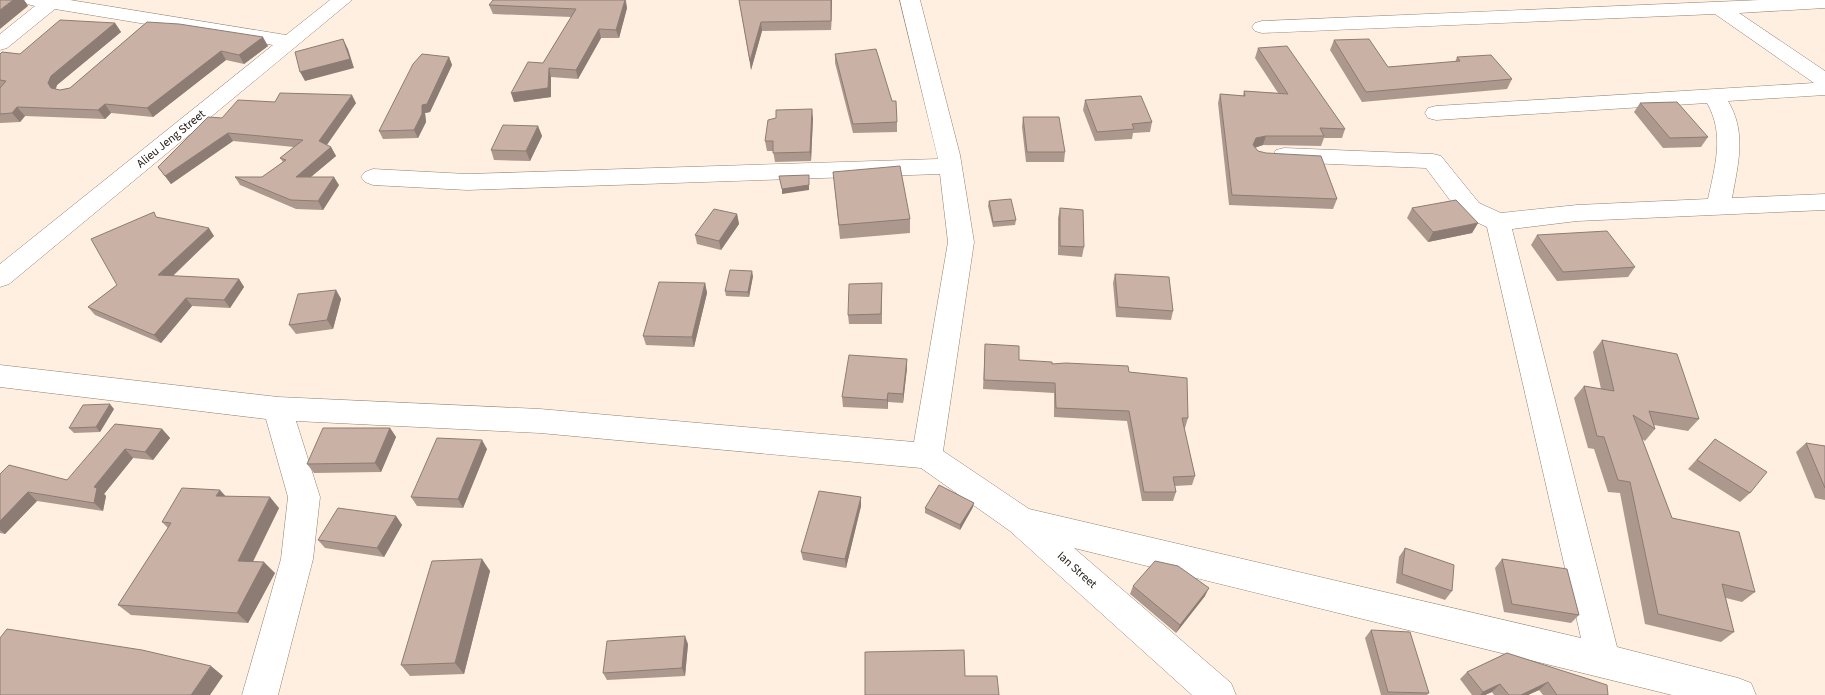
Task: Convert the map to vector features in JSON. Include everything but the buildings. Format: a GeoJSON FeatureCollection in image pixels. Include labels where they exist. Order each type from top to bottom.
{"type":"FeatureCollection","features":[{"type":"Feature","properties":{"kind":"street","name":"Alieu Jeng Street"},"geometry":{"type":"LineString","coordinates":[[0,278],[342,0]]}},
{"type":"Feature","properties":{"kind":"street"},"geometry":{"type":"LineString","coordinates":[[0,376],[278,408],[540,421],[928,456],[960,242],[950,166],[910,0]]}},
{"type":"Feature","properties":{"kind":"street"},"geometry":{"type":"LineString","coordinates":[[0,44],[43,1],[290,42]]}},
{"type":"Feature","properties":{"kind":"street"},"geometry":{"type":"LineString","coordinates":[[1262,28],[1825,2]]}},
{"type":"Feature","properties":{"kind":"street"},"geometry":{"type":"LineString","coordinates":[[1718,8],[1825,81]]}},
{"type":"Feature","properties":{"kind":"street"},"geometry":{"type":"LineString","coordinates":[[131,36],[152,18]]}},
{"type":"Feature","properties":{"kind":"street"},"geometry":{"type":"LineString","coordinates":[[1436,113],[1825,88]]}},
{"type":"Feature","properties":{"kind":"street"},"geometry":{"type":"LineString","coordinates":[[1713,95],[1723,110],[1731,137],[1718,208]]}},
{"type":"Feature","properties":{"kind":"street"},"geometry":{"type":"LineString","coordinates":[[1263,154],[1432,161],[1470,210],[1498,222],[1577,214],[1825,202]]}},
{"type":"Feature","properties":{"kind":"street"},"geometry":{"type":"LineString","coordinates":[[374,177],[467,182],[950,166]]}},
{"type":"Feature","properties":{"kind":"street"},"geometry":{"type":"LineString","coordinates":[[1498,222],[1603,660]]}},
{"type":"Feature","properties":{"kind":"street"},"geometry":{"type":"LineString","coordinates":[[260,695],[297,559],[304,497],[278,408]]}},
{"type":"Feature","properties":{"kind":"street","name":"Ian Street"},"geometry":{"type":"LineString","coordinates":[[928,456],[1021,521],[1218,695]]}},
{"type":"Feature","properties":{"kind":"street"},"geometry":{"type":"LineString","coordinates":[[1021,521],[1603,660],[1738,695]]}}]}
